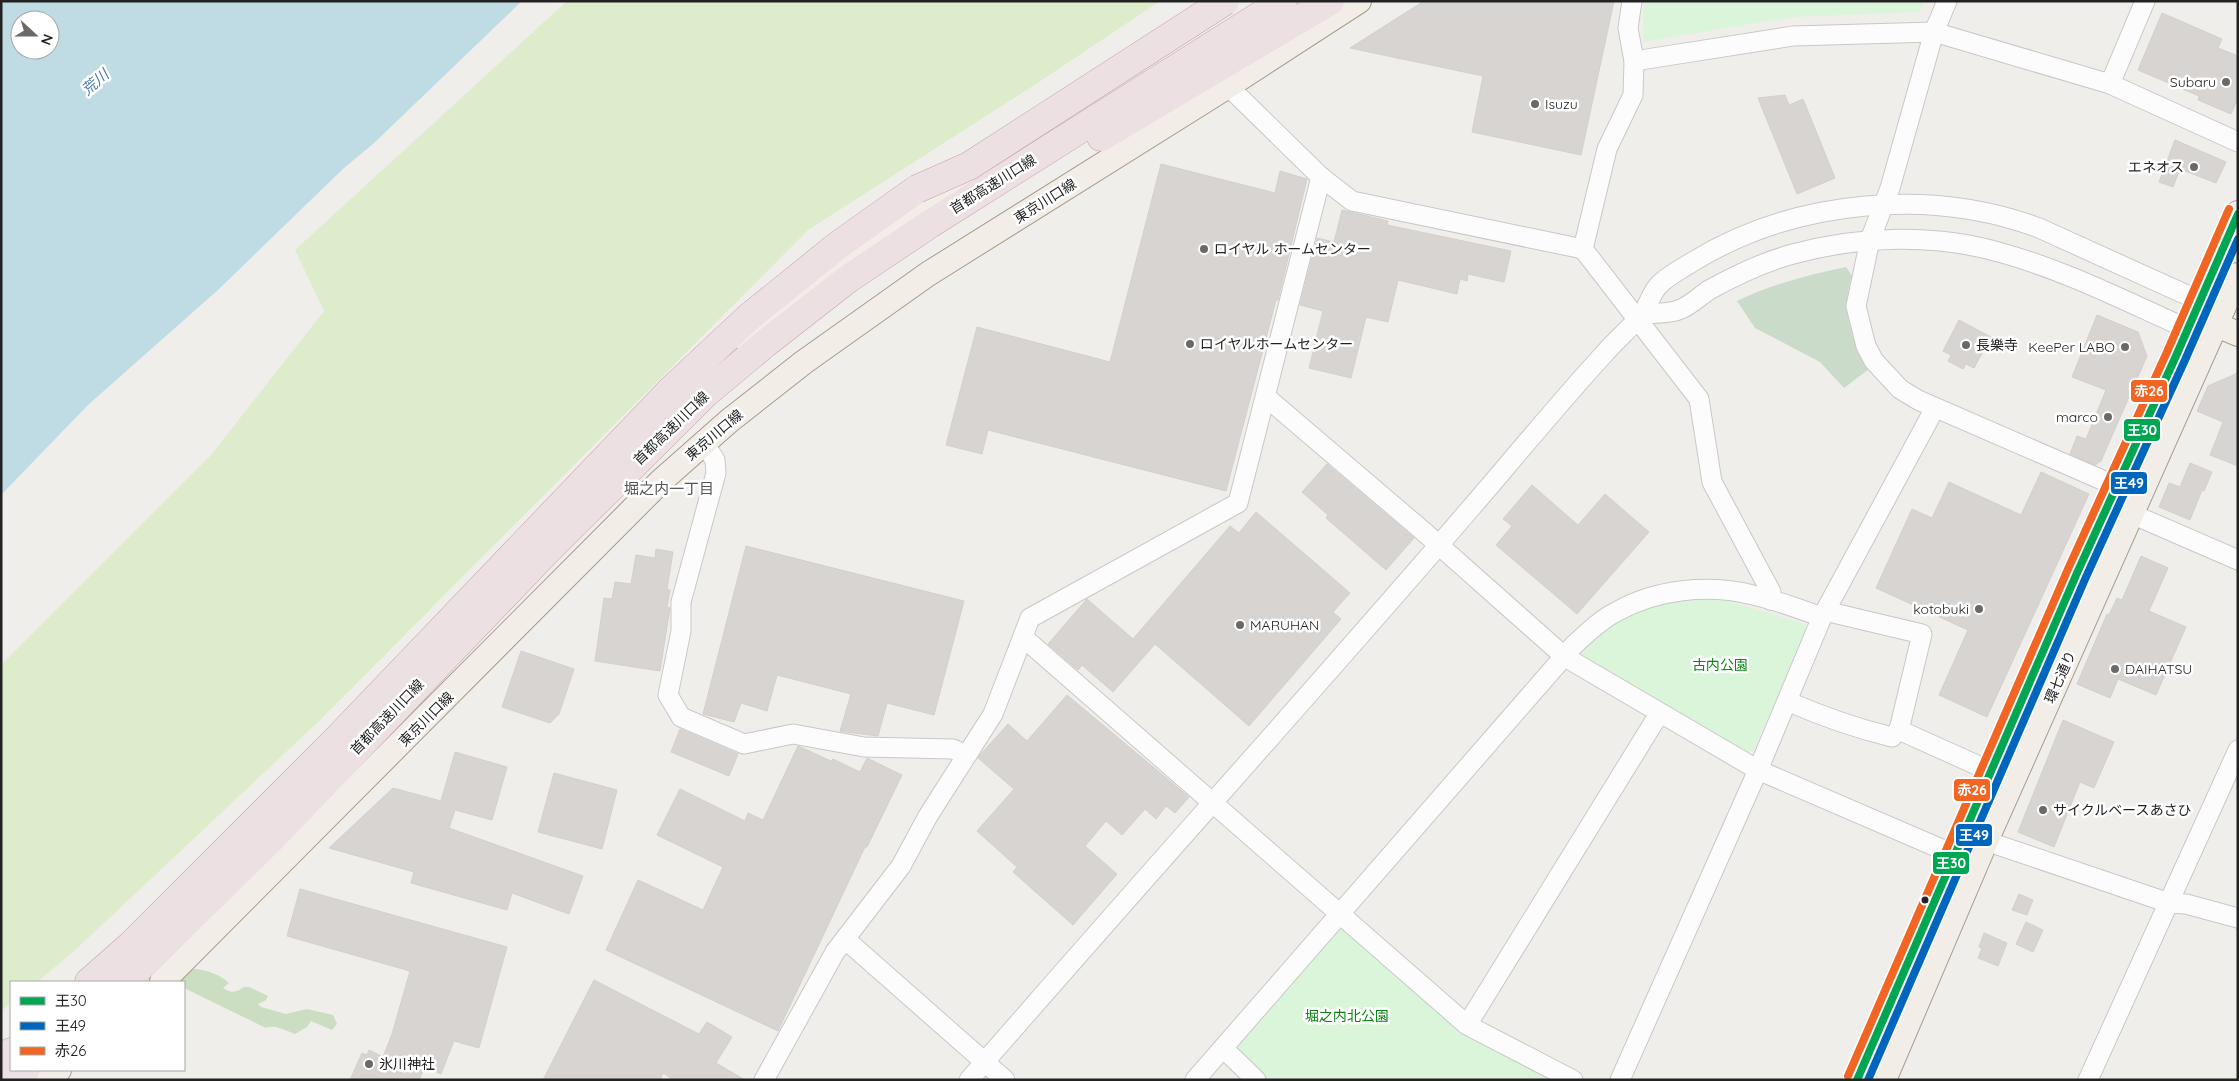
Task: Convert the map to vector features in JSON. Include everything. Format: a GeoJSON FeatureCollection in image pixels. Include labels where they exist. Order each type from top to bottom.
{"type":"FeatureCollection","features":[{"type":"Feature","properties":{"kind":"highway","name":"首都高速川口線"},"geometry":{"type":"LineString","coordinates":[[91,981],[131,945],[303,774],[672,389],[757,312],[837,246],[917,189],[1211,1]]}},
{"type":"Feature","properties":{"kind":"highway"},"geometry":{"type":"LineString","coordinates":[[917,189],[969,166],[1225,1]]}},
{"type":"Feature","properties":{"kind":"highway","name":"首都高速川口線"},"geometry":{"type":"LineString","coordinates":[[126,981],[270,840],[560,538],[705,394],[766,342],[848,279],[930,224],[1283,1]]}},
{"type":"Feature","properties":{"kind":"highway"},"geometry":{"type":"LineString","coordinates":[[766,342],[901,262],[1082,148],[1330,1]]}},
{"type":"Feature","properties":{"kind":"highway"},"geometry":{"type":"LineString","coordinates":[[13,1080],[24,1071]]}},
{"type":"Feature","properties":{"kind":"main road"},"geometry":{"type":"LineString","coordinates":[[108,981],[149,947],[558,522],[719,365],[839,265],[1092,95],[1242,1]]}},
{"type":"Feature","properties":{"kind":"main road","name":"東京川口線"},"geometry":{"type":"LineString","coordinates":[[163,981],[661,482],[704,443],[804,362],[928,274],[1228,86],[1359,1]]}},
{"type":"Feature","properties":{"kind":"main road","name":"環七通り"},"geometry":{"type":"LineString","coordinates":[[1857,1080],[1990,771],[2238,213]]}},
{"type":"Feature","properties":{"kind":"main road","name":"環七通り"},"geometry":{"type":"LineString","coordinates":[[1884,1080],[1986,841],[2132,514],[2228,329],[2238,275]]}},
{"type":"Feature","properties":{"kind":"main road"},"geometry":{"type":"LineString","coordinates":[[2200,301],[2228,329]]}},
{"type":"Feature","properties":{"kind":"main road"},"geometry":{"type":"LineString","coordinates":[[2188,328],[2228,329]]}},
{"type":"Feature","properties":{"kind":"main road"},"geometry":{"type":"LineString","coordinates":[[48,1080],[59,1071]]}},
{"type":"Feature","properties":{"kind":"street"},"geometry":{"type":"LineString","coordinates":[[1092,95],[1211,1]]}},
{"type":"Feature","properties":{"kind":"street"},"geometry":{"type":"LineString","coordinates":[[1583,249],[1607,148],[1633,95],[1634,61],[1628,28],[1632,1]]}},
{"type":"Feature","properties":{"kind":"street"},"geometry":{"type":"LineString","coordinates":[[1947,1],[1934,32],[1883,206],[1870,240],[1856,306],[1866,346],[1885,374],[1900,388],[1934,408],[2116,486]]}},
{"type":"Feature","properties":{"kind":"street"},"geometry":{"type":"LineString","coordinates":[[2110,84],[2145,1]]}},
{"type":"Feature","properties":{"kind":"street"},"geometry":{"type":"LineString","coordinates":[[1634,61],[1793,36],[1934,32],[2110,84],[2238,142]]}},
{"type":"Feature","properties":{"kind":"street"},"geometry":{"type":"LineString","coordinates":[[1228,86],[1321,177],[1352,201],[1583,249],[1640,317],[1699,399],[1712,482],[1770,592],[1770,600]]}},
{"type":"Feature","properties":{"kind":"street"},"geometry":{"type":"LineString","coordinates":[[764,1080],[835,952],[901,866],[928,816],[993,714],[1024,638],[1030,618],[1238,503],[1321,177]]}},
{"type":"Feature","properties":{"kind":"street"},"geometry":{"type":"LineString","coordinates":[[970,1080],[1604,354],[1640,317],[1657,287],[1693,262],[1725,244],[1767,228],[1834,209],[1883,206],[1949,206],[2016,219],[2200,301]]}},
{"type":"Feature","properties":{"kind":"street"},"geometry":{"type":"LineString","coordinates":[[1640,317],[1680,310],[1736,275],[1765,263],[1838,244],[1870,240],[1937,240],[2000,252],[2031,262],[2095,287],[2188,328]]}},
{"type":"Feature","properties":{"kind":"street"},"geometry":{"type":"LineString","coordinates":[[1266,397],[1564,657],[1758,770],[1954,854]]}},
{"type":"Feature","properties":{"kind":"street"},"geometry":{"type":"LineString","coordinates":[[1620,1080],[1758,770],[1823,614],[1934,408]]}},
{"type":"Feature","properties":{"kind":"street"},"geometry":{"type":"LineString","coordinates":[[704,443],[715,460],[716,473],[681,602],[681,631],[668,695],[681,717],[744,744],[793,734],[864,747],[952,749],[967,755]]}},
{"type":"Feature","properties":{"kind":"street"},"geometry":{"type":"LineString","coordinates":[[2132,514],[2238,560]]}},
{"type":"Feature","properties":{"kind":"street"},"geometry":{"type":"LineString","coordinates":[[1195,1080],[1574,645],[1602,620],[1646,598],[1699,589],[1751,594],[1823,614],[1922,634],[1899,730],[1892,737],[1828,719],[1787,701]]}},
{"type":"Feature","properties":{"kind":"street"},"geometry":{"type":"LineString","coordinates":[[1024,638],[1467,1025],[1573,1080]]}},
{"type":"Feature","properties":{"kind":"street"},"geometry":{"type":"LineString","coordinates":[[1467,1025],[1659,714]]}},
{"type":"Feature","properties":{"kind":"street"},"geometry":{"type":"LineString","coordinates":[[1899,730],[1990,771]]}},
{"type":"Feature","properties":{"kind":"street"},"geometry":{"type":"LineString","coordinates":[[2088,1080],[2238,750]]}},
{"type":"Feature","properties":{"kind":"street"},"geometry":{"type":"LineString","coordinates":[[1986,841],[2170,903],[2186,904],[2238,918]]}},
{"type":"Feature","properties":{"kind":"street"},"geometry":{"type":"LineString","coordinates":[[845,939],[1006,1080]]}},
{"type":"Feature","properties":{"kind":"street"},"geometry":{"type":"LineString","coordinates":[[1223,1048],[1256,1080]]}},
{"type":"Feature","properties":{"kind":"green space"},"geometry":{"type":"Polygon","coordinates":[[[567,1],[1160,1],[1039,82],[808,230],[318,722],[72,953],[38,981],[10,981],[10,1004],[1,1011],[1,665],[211,455],[324,311],[295,250],[567,1]]]}},
{"type":"Feature","properties":{"kind":"green space"},"geometry":{"type":"Polygon","coordinates":[[[1643,1],[1925,1],[1920,12],[1794,17],[1643,42],[1643,1]]]}},
{"type":"Feature","properties":{"kind":"green space"},"geometry":{"type":"Polygon","coordinates":[[[1846,267],[1852,276],[1847,301],[1850,324],[1857,347],[1869,369],[1844,388],[1820,362],[1755,328],[1737,301],[1790,281],[1846,267]]]}},
{"type":"Feature","properties":{"kind":"green space","name":"古内公園"},"geometry":{"type":"Polygon","coordinates":[[[1692,599],[1725,600],[1805,624],[1807,630],[1754,749],[1746,754],[1581,660],[1580,651],[1605,630],[1618,622],[1646,609],[1692,599]]]}},
{"type":"Feature","properties":{"kind":"green space","name":"堀之内北公園"},"geometry":{"type":"Polygon","coordinates":[[[1338,929],[1345,930],[1554,1080],[1266,1080],[1241,1055],[1238,1043],[1338,929]]]}},
{"type":"Feature","properties":{"kind":"green space"},"geometry":{"type":"Polygon","coordinates":[[[192,969],[206,971],[222,977],[229,983],[223,988],[229,991],[234,992],[244,987],[249,987],[268,996],[266,1000],[258,1004],[261,1007],[286,1014],[307,1009],[333,1015],[337,1024],[332,1030],[311,1021],[307,1027],[295,1034],[277,1027],[266,1028],[185,988],[185,981],[181,981],[192,969]]]}},
{"type":"Feature","properties":{"kind":"water","name":"荒川"},"geometry":{"type":"Polygon","coordinates":[[[1,1],[522,1],[373,144],[344,168],[219,289],[88,405],[1,495],[1,1]]]}},
{"type":"Feature","properties":{"kind":"building","name":"Isuzu"},"geometry":{"type":"Polygon","coordinates":[[[1424,1],[1614,1],[1581,155],[1472,132],[1483,76],[1350,48],[1424,1]]]}},
{"type":"Feature","properties":{"kind":"building"},"geometry":{"type":"Polygon","coordinates":[[[2162,13],[2222,39],[2218,48],[2238,56],[2238,98],[2231,114],[2198,100],[2199,96],[2138,70],[2162,13]]]}},
{"type":"Feature","properties":{"kind":"building"},"geometry":{"type":"Polygon","coordinates":[[[1785,95],[1789,105],[1803,99],[1835,178],[1797,194],[1758,98],[1785,95]]]}},
{"type":"Feature","properties":{"kind":"building"},"geometry":{"type":"Polygon","coordinates":[[[2175,140],[2226,162],[2216,183],[2180,169],[2173,187],[2159,182],[2175,140]]]}},
{"type":"Feature","properties":{"kind":"building","name":"ロイヤルホームセンター"},"geometry":{"type":"Polygon","coordinates":[[[1161,164],[1275,193],[1280,171],[1307,179],[1278,300],[1276,300],[1226,491],[988,430],[982,454],[946,445],[977,327],[1110,362],[1161,164]]]}},
{"type":"Feature","properties":{"kind":"building"},"geometry":{"type":"Polygon","coordinates":[[[1342,210],[1388,221],[1387,225],[1511,251],[1504,282],[1468,274],[1467,281],[1460,279],[1457,294],[1398,280],[1388,322],[1366,317],[1351,378],[1309,368],[1323,311],[1300,305],[1317,238],[1334,242],[1342,210]]]}},
{"type":"Feature","properties":{"kind":"building"},"geometry":{"type":"Polygon","coordinates":[[[2097,315],[2138,332],[2147,356],[2101,461],[2095,465],[2070,454],[2077,436],[2086,439],[2106,390],[2072,377],[2097,315]]]}},
{"type":"Feature","properties":{"kind":"building"},"geometry":{"type":"Polygon","coordinates":[[[1959,320],[1991,337],[1974,368],[1966,364],[1963,369],[1948,361],[1951,355],[1943,351],[1959,320]]]}},
{"type":"Feature","properties":{"kind":"building"},"geometry":{"type":"Polygon","coordinates":[[[2238,373],[2238,466],[2210,455],[2223,422],[2197,411],[2208,386],[2238,373]]]}},
{"type":"Feature","properties":{"kind":"building"},"geometry":{"type":"Polygon","coordinates":[[[2190,463],[2212,472],[2204,491],[2202,490],[2190,520],[2159,507],[2169,483],[2180,487],[2190,463]]]}},
{"type":"Feature","properties":{"kind":"building"},"geometry":{"type":"Polygon","coordinates":[[[1327,464],[1414,538],[1386,570],[1326,518],[1328,515],[1302,492],[1327,464]]]}},
{"type":"Feature","properties":{"kind":"building","name":"kotobuki"},"geometry":{"type":"Polygon","coordinates":[[[2041,472],[2089,494],[1987,717],[1939,695],[1968,630],[1876,588],[1912,509],[1932,518],[1949,482],[2021,515],[2041,472]]]}},
{"type":"Feature","properties":{"kind":"building"},"geometry":{"type":"Polygon","coordinates":[[[1532,485],[1578,525],[1605,494],[1649,532],[1577,614],[1496,545],[1512,526],[1503,519],[1532,485]]]}},
{"type":"Feature","properties":{"kind":"building","name":"MARUHAN"},"geometry":{"type":"Polygon","coordinates":[[[1256,512],[1350,593],[1333,612],[1341,619],[1249,726],[1155,644],[1113,692],[1082,665],[1078,670],[1048,644],[1087,599],[1133,639],[1230,526],[1239,533],[1256,512]]]}},
{"type":"Feature","properties":{"kind":"building"},"geometry":{"type":"Polygon","coordinates":[[[746,546],[964,601],[934,715],[887,703],[878,736],[840,731],[851,694],[777,675],[767,711],[741,703],[734,722],[703,714],[746,546]]]}},
{"type":"Feature","properties":{"kind":"building"},"geometry":{"type":"Polygon","coordinates":[[[656,549],[673,552],[667,589],[670,590],[667,607],[670,608],[660,671],[595,661],[604,598],[612,599],[615,582],[631,584],[636,555],[655,558],[656,549]]]}},
{"type":"Feature","properties":{"kind":"building"},"geometry":{"type":"Polygon","coordinates":[[[2141,556],[2168,568],[2149,611],[2186,627],[2156,695],[2118,679],[2110,698],[2077,684],[2107,614],[2109,615],[2117,598],[2122,600],[2141,556]]]}},
{"type":"Feature","properties":{"kind":"building"},"geometry":{"type":"Polygon","coordinates":[[[521,651],[574,669],[559,714],[550,723],[502,707],[521,651]]]}},
{"type":"Feature","properties":{"kind":"building"},"geometry":{"type":"Polygon","coordinates":[[[1067,695],[1189,797],[1175,813],[1166,806],[1156,819],[1145,809],[1122,835],[1106,821],[1085,846],[1117,874],[1073,925],[1013,872],[1017,867],[977,831],[1014,789],[978,758],[979,756],[1008,724],[1027,741],[1067,695]]]}},
{"type":"Feature","properties":{"kind":"building"},"geometry":{"type":"Polygon","coordinates":[[[2063,720],[2114,742],[2094,788],[2080,782],[2054,847],[2018,832],[2063,720]]]}},
{"type":"Feature","properties":{"kind":"building"},"geometry":{"type":"Polygon","coordinates":[[[680,729],[738,754],[729,776],[671,752],[680,729]]]}},
{"type":"Feature","properties":{"kind":"building"},"geometry":{"type":"Polygon","coordinates":[[[798,746],[831,761],[833,759],[860,772],[867,758],[902,775],[867,847],[865,847],[778,1031],[606,950],[638,880],[703,910],[723,867],[657,835],[680,789],[745,821],[748,813],[763,820],[798,746]]]}},
{"type":"Feature","properties":{"kind":"building"},"geometry":{"type":"Polygon","coordinates":[[[455,752],[507,767],[492,820],[455,810],[449,828],[583,876],[569,914],[512,893],[507,910],[411,883],[414,872],[329,848],[393,788],[441,801],[455,752]]]}},
{"type":"Feature","properties":{"kind":"building"},"geometry":{"type":"Polygon","coordinates":[[[554,773],[617,790],[602,849],[538,832],[554,773]]]}},
{"type":"Feature","properties":{"kind":"building"},"geometry":{"type":"Polygon","coordinates":[[[300,889],[507,947],[479,1048],[454,1041],[441,1074],[425,1067],[419,1080],[350,1080],[362,1053],[367,1055],[369,1050],[383,1057],[392,1034],[410,971],[287,936],[300,889]]]}},
{"type":"Feature","properties":{"kind":"building"},"geometry":{"type":"Polygon","coordinates":[[[2019,894],[2033,900],[2027,915],[2012,910],[2019,894]]]}},
{"type":"Feature","properties":{"kind":"building"},"geometry":{"type":"Polygon","coordinates":[[[2026,922],[2043,930],[2033,952],[2016,944],[2026,922]]]}},
{"type":"Feature","properties":{"kind":"building"},"geometry":{"type":"Polygon","coordinates":[[[1984,933],[2007,943],[1998,966],[1978,958],[1982,948],[1979,947],[1984,933]]]}},
{"type":"Feature","properties":{"kind":"building"},"geometry":{"type":"Polygon","coordinates":[[[594,980],[699,1034],[707,1022],[732,1037],[716,1063],[745,1080],[674,1080],[663,1073],[660,1080],[543,1080],[594,980]]]}},
{"type":"Feature","properties":{"kind":"transit line","name":"赤26"},"geometry":{"type":"LineString","coordinates":[[1848,1076],[2068,569],[2167,352],[2229,209]]}},
{"type":"Feature","properties":{"kind":"transit line","name":"王30"},"geometry":{"type":"LineString","coordinates":[[1857,1080],[2077,573],[2176,356],[2238,214]]}},
{"type":"Feature","properties":{"kind":"transit line","name":"王49"},"geometry":{"type":"LineString","coordinates":[[1868,1080],[2086,577],[2238,239]]}},
{"type":"Feature","properties":{"kind":"place","name":"Subaru"},"geometry":{"type":"Point","coordinates":[2226,82]}},
{"type":"Feature","properties":{"kind":"place","name":"Isuzu"},"geometry":{"type":"Point","coordinates":[1535,104]}},
{"type":"Feature","properties":{"kind":"place","name":"エネオス"},"geometry":{"type":"Point","coordinates":[2194,167]}},
{"type":"Feature","properties":{"kind":"place","name":"ロイヤル ホームセンター"},"geometry":{"type":"Point","coordinates":[1204,249]}},
{"type":"Feature","properties":{"kind":"place","name":"ロイヤルホームセンター"},"geometry":{"type":"Point","coordinates":[1190,344]}},
{"type":"Feature","properties":{"kind":"place","name":"長樂寺"},"geometry":{"type":"Point","coordinates":[1966,345]}},
{"type":"Feature","properties":{"kind":"place","name":"KeePer LABO"},"geometry":{"type":"Point","coordinates":[2125,347]}},
{"type":"Feature","properties":{"kind":"place","name":"marco"},"geometry":{"type":"Point","coordinates":[2108,417]}},
{"type":"Feature","properties":{"kind":"place","name":"kotobuki"},"geometry":{"type":"Point","coordinates":[1979,609]}},
{"type":"Feature","properties":{"kind":"place","name":"MARUHAN"},"geometry":{"type":"Point","coordinates":[1240,625]}},
{"type":"Feature","properties":{"kind":"place","name":"DAIHATSU"},"geometry":{"type":"Point","coordinates":[2115,669]}},
{"type":"Feature","properties":{"kind":"place","name":"サイクルベースあさひ"},"geometry":{"type":"Point","coordinates":[2043,810]}},
{"type":"Feature","properties":{"kind":"place","name":"氷川神社"},"geometry":{"type":"Point","coordinates":[369,1064]}},
{"type":"Feature","properties":{"kind":"district","name":"堀之内一丁目"},"geometry":{"type":"Point","coordinates":[669,488]}}]}
